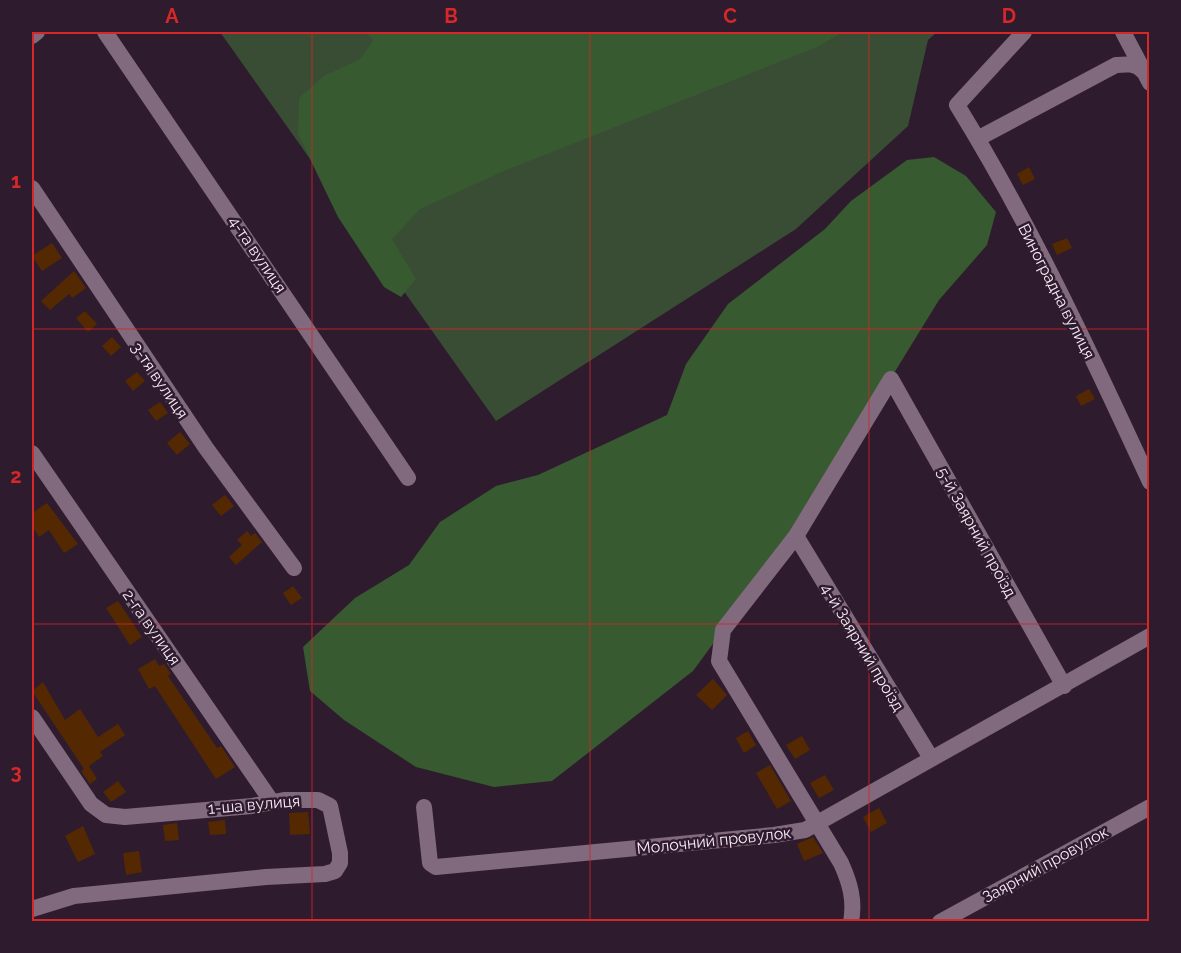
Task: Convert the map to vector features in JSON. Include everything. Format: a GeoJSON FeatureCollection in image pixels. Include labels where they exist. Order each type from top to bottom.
{"type":"FeatureCollection","features":[{"type":"Feature","properties":{"kind":"street"},"geometry":{"type":"LineString","coordinates":[[32,36],[37,32]]}},
{"type":"Feature","properties":{"kind":"street","name":"4-та вулиця"},"geometry":{"type":"LineString","coordinates":[[105,32],[408,478]]}},
{"type":"Feature","properties":{"kind":"street","name":"Виноградна вулиця"},"geometry":{"type":"LineString","coordinates":[[1024,32],[957,105],[979,138],[1111,397],[1149,482]]}},
{"type":"Feature","properties":{"kind":"street"},"geometry":{"type":"LineString","coordinates":[[1123,32],[1146,77]]}},
{"type":"Feature","properties":{"kind":"street"},"geometry":{"type":"LineString","coordinates":[[979,138],[1116,65],[1128,63],[1138,66],[1146,77]]}},
{"type":"Feature","properties":{"kind":"street","name":"3-тя вулиця"},"geometry":{"type":"LineString","coordinates":[[32,188],[206,448],[294,568]]}},
{"type":"Feature","properties":{"kind":"street","name":"5-й Заярний проїзд"},"geometry":{"type":"LineString","coordinates":[[796,536],[891,379],[1064,686]]}},
{"type":"Feature","properties":{"kind":"street","name":"2-га вулиця"},"geometry":{"type":"LineString","coordinates":[[32,453],[272,802]]}},
{"type":"Feature","properties":{"kind":"street"},"geometry":{"type":"LineString","coordinates":[[796,536],[723,630],[719,661],[816,821],[851,884],[854,908],[851,921]]}},
{"type":"Feature","properties":{"kind":"street","name":"4-й Заярний проїзд"},"geometry":{"type":"LineString","coordinates":[[796,536],[931,758]]}},
{"type":"Feature","properties":{"kind":"street","name":"Молочний провулок"},"geometry":{"type":"LineString","coordinates":[[424,807],[430,864],[436,867],[774,835],[805,830],[816,821],[1064,686],[1149,636]]}},
{"type":"Feature","properties":{"kind":"street","name":"1-ша вулиця"},"geometry":{"type":"LineString","coordinates":[[32,717],[91,804],[106,815],[125,817],[309,799],[330,806],[340,853],[340,863],[335,871],[325,874],[266,877],[74,896],[32,909]]}},
{"type":"Feature","properties":{"kind":"street","name":"Заярний провулок"},"geometry":{"type":"LineString","coordinates":[[940,921],[1149,807]]}},
{"type":"Feature","properties":{"kind":"green space"},"geometry":{"type":"Polygon","coordinates":[[[220,32],[937,32],[928,40],[908,126],[796,229],[496,421],[220,32]]]}},
{"type":"Feature","properties":{"kind":"green space"},"geometry":{"type":"Polygon","coordinates":[[[366,32],[843,32],[817,47],[504,171],[420,209],[392,239],[416,279],[401,297],[384,287],[338,217],[298,134],[299,98],[324,76],[360,59],[373,41],[366,32]]]}},
{"type":"Feature","properties":{"kind":"green space"},"geometry":{"type":"Polygon","coordinates":[[[934,157],[966,176],[996,212],[987,245],[939,300],[803,521],[693,671],[552,781],[494,787],[416,767],[344,720],[310,691],[303,647],[355,598],[409,565],[440,522],[496,486],[538,475],[667,415],[686,364],[728,304],[825,229],[851,201],[907,160],[934,157]]]}},
{"type":"Feature","properties":{"kind":"building"},"geometry":{"type":"Polygon","coordinates":[[[1029,167],[1035,179],[1023,185],[1017,174],[1029,167]]]}},
{"type":"Feature","properties":{"kind":"building"},"geometry":{"type":"Polygon","coordinates":[[[1067,238],[1072,248],[1057,255],[1052,244],[1067,238]]]}},
{"type":"Feature","properties":{"kind":"building"},"geometry":{"type":"Polygon","coordinates":[[[52,243],[62,258],[42,271],[32,256],[52,243]]]}},
{"type":"Feature","properties":{"kind":"building"},"geometry":{"type":"Polygon","coordinates":[[[74,271],[86,288],[72,298],[69,294],[50,310],[41,301],[74,271]]]}},
{"type":"Feature","properties":{"kind":"building"},"geometry":{"type":"Polygon","coordinates":[[[85,311],[97,324],[88,332],[76,318],[85,311]]]}},
{"type":"Feature","properties":{"kind":"building"},"geometry":{"type":"Polygon","coordinates":[[[112,337],[121,347],[111,356],[102,346],[112,337]]]}},
{"type":"Feature","properties":{"kind":"building"},"geometry":{"type":"Polygon","coordinates":[[[137,372],[145,381],[133,391],[125,381],[137,372]]]}},
{"type":"Feature","properties":{"kind":"building"},"geometry":{"type":"Polygon","coordinates":[[[1089,389],[1095,399],[1081,406],[1076,396],[1089,389]]]}},
{"type":"Feature","properties":{"kind":"building"},"geometry":{"type":"Polygon","coordinates":[[[160,402],[168,413],[156,421],[148,410],[160,402]]]}},
{"type":"Feature","properties":{"kind":"building"},"geometry":{"type":"Polygon","coordinates":[[[180,432],[190,444],[177,455],[167,443],[180,432]]]}},
{"type":"Feature","properties":{"kind":"building"},"geometry":{"type":"Polygon","coordinates":[[[225,495],[234,506],[221,516],[212,505],[225,495]]]}},
{"type":"Feature","properties":{"kind":"building"},"geometry":{"type":"Polygon","coordinates":[[[47,503],[78,544],[64,553],[49,530],[39,537],[32,526],[32,513],[47,503]]]}},
{"type":"Feature","properties":{"kind":"building"},"geometry":{"type":"Polygon","coordinates":[[[247,531],[251,536],[255,533],[262,542],[236,565],[229,557],[242,545],[237,540],[247,531]]]}},
{"type":"Feature","properties":{"kind":"building"},"geometry":{"type":"Polygon","coordinates":[[[293,586],[302,598],[291,605],[283,593],[293,586]]]}},
{"type":"Feature","properties":{"kind":"building"},"geometry":{"type":"Polygon","coordinates":[[[118,601],[142,637],[130,645],[106,608],[118,601]]]}},
{"type":"Feature","properties":{"kind":"building"},"geometry":{"type":"Polygon","coordinates":[[[155,659],[159,666],[164,664],[171,674],[168,676],[217,748],[221,746],[235,767],[216,779],[155,686],[149,689],[138,669],[155,659]]]}},
{"type":"Feature","properties":{"kind":"building"},"geometry":{"type":"Polygon","coordinates":[[[713,679],[727,695],[712,710],[696,695],[713,679]]]}},
{"type":"Feature","properties":{"kind":"building"},"geometry":{"type":"Polygon","coordinates":[[[43,682],[65,720],[80,709],[98,737],[118,724],[125,735],[100,752],[103,756],[89,766],[97,779],[90,784],[81,771],[84,769],[32,691],[43,682]]]}},
{"type":"Feature","properties":{"kind":"building"},"geometry":{"type":"Polygon","coordinates":[[[748,731],[756,745],[744,753],[736,738],[748,731]]]}},
{"type":"Feature","properties":{"kind":"building"},"geometry":{"type":"Polygon","coordinates":[[[802,736],[810,750],[795,759],[786,745],[802,736]]]}},
{"type":"Feature","properties":{"kind":"building"},"geometry":{"type":"Polygon","coordinates":[[[770,765],[791,801],[777,809],[756,773],[770,765]]]}},
{"type":"Feature","properties":{"kind":"building"},"geometry":{"type":"Polygon","coordinates":[[[825,775],[834,790],[819,798],[810,783],[825,775]]]}},
{"type":"Feature","properties":{"kind":"building"},"geometry":{"type":"Polygon","coordinates":[[[118,781],[126,792],[111,802],[103,792],[118,781]]]}},
{"type":"Feature","properties":{"kind":"building"},"geometry":{"type":"Polygon","coordinates":[[[879,808],[887,823],[871,832],[863,817],[879,808]]]}},
{"type":"Feature","properties":{"kind":"building"},"geometry":{"type":"Polygon","coordinates":[[[308,812],[310,834],[290,835],[289,813],[308,812]]]}},
{"type":"Feature","properties":{"kind":"building"},"geometry":{"type":"Polygon","coordinates":[[[225,820],[226,834],[210,835],[208,822],[225,820]]]}},
{"type":"Feature","properties":{"kind":"building"},"geometry":{"type":"Polygon","coordinates":[[[177,823],[179,840],[165,841],[163,825],[177,823]]]}},
{"type":"Feature","properties":{"kind":"building"},"geometry":{"type":"Polygon","coordinates":[[[83,826],[95,854],[78,862],[65,836],[83,826]]]}},
{"type":"Feature","properties":{"kind":"building"},"geometry":{"type":"Polygon","coordinates":[[[813,837],[823,853],[804,861],[797,844],[813,837]]]}},
{"type":"Feature","properties":{"kind":"building"},"geometry":{"type":"Polygon","coordinates":[[[139,851],[142,872],[126,875],[123,853],[139,851]]]}}]}
